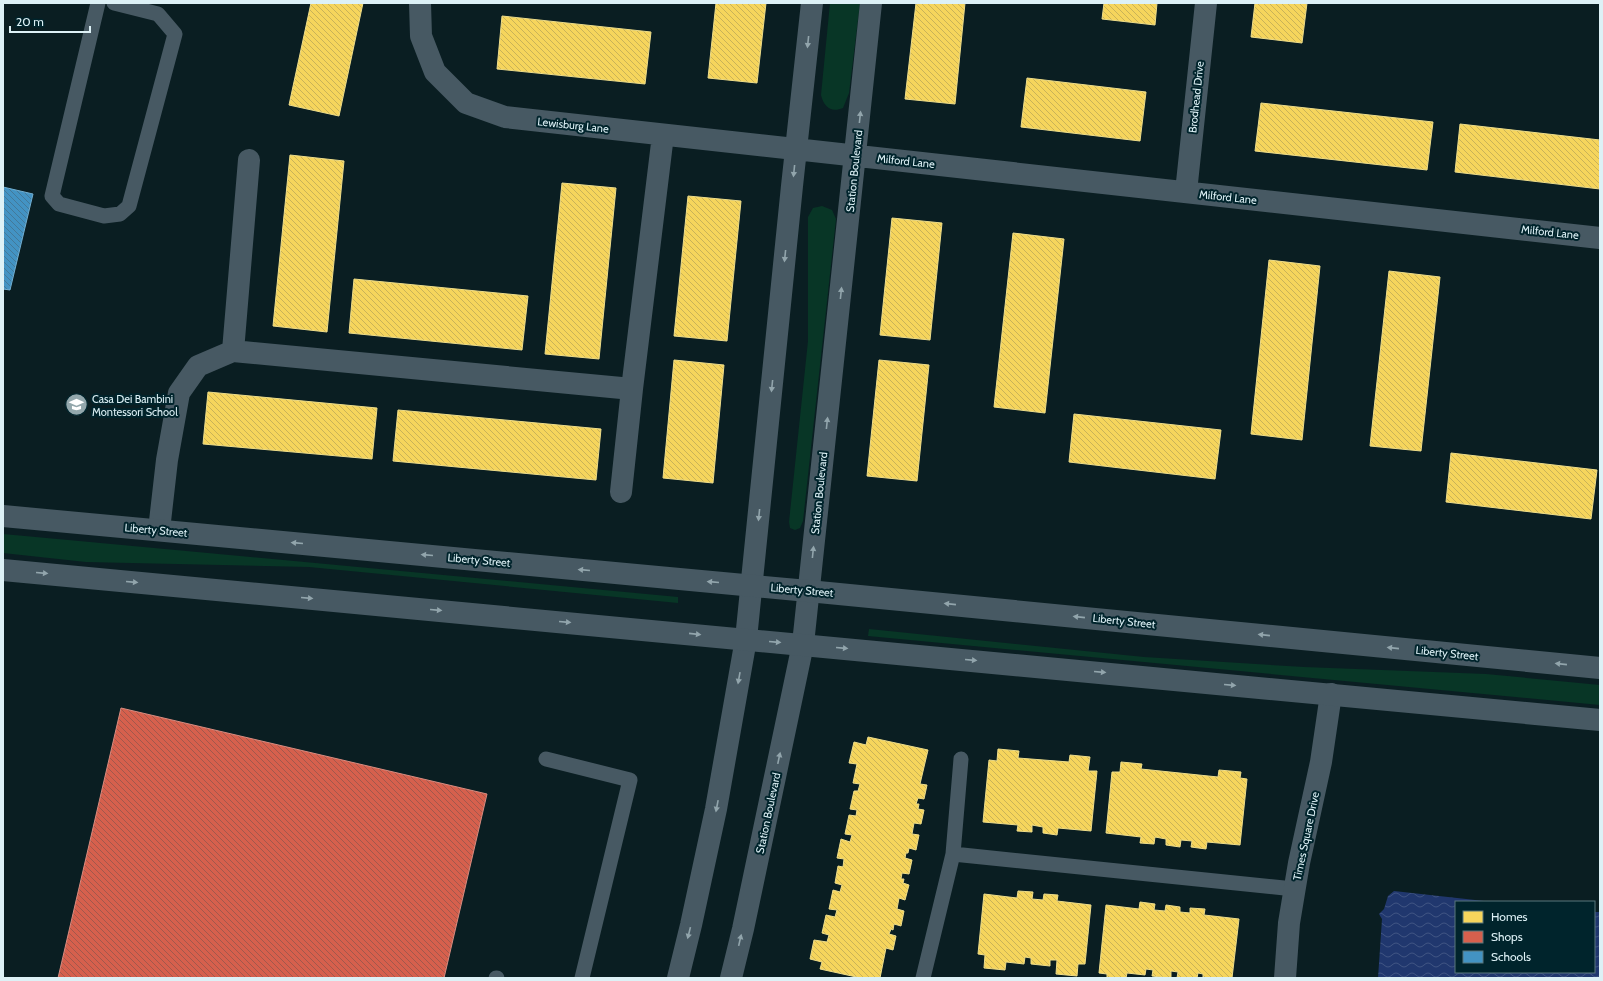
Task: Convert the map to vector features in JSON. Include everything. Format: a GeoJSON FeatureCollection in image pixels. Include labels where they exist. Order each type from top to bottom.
{"type":"FeatureCollection","features":[{"type":"Feature","properties":{"kind":"street","name":"Lewisburg Lane"},"geometry":{"type":"LineString","coordinates":[[420,3],[421,36],[435,72],[466,103],[505,117],[796,149]]}},
{"type":"Feature","properties":{"kind":"street"},"geometry":{"type":"LineString","coordinates":[[678,978],[716,809],[746,639],[812,3]]}},
{"type":"Feature","properties":{"kind":"street","name":"Station Boulevard"},"geometry":{"type":"LineString","coordinates":[[731,978],[745,921],[803,644],[856,156],[871,3]]}},
{"type":"Feature","properties":{"kind":"street","name":"Brodhead Drive"},"geometry":{"type":"LineString","coordinates":[[1186,192],[1206,3]]}},
{"type":"Feature","properties":{"kind":"street"},"geometry":{"type":"LineString","coordinates":[[621,492],[663,134]]}},
{"type":"Feature","properties":{"kind":"street","name":"Milford Lane"},"geometry":{"type":"LineString","coordinates":[[796,149],[1600,238]]}},
{"type":"Feature","properties":{"kind":"street"},"geometry":{"type":"LineString","coordinates":[[233,351],[249,160]]}},
{"type":"Feature","properties":{"kind":"street"},"geometry":{"type":"LineString","coordinates":[[159,530],[167,460],[178,393],[198,366],[233,351],[632,389]]}},
{"type":"Feature","properties":{"kind":"street","name":"Liberty Street"},"geometry":{"type":"LineString","coordinates":[[3,516],[752,585],[1600,668]]}},
{"type":"Feature","properties":{"kind":"street"},"geometry":{"type":"LineString","coordinates":[[3,570],[1600,720]]}},
{"type":"Feature","properties":{"kind":"street","name":"Times Square Drive"},"geometry":{"type":"LineString","coordinates":[[1285,978],[1289,923],[1294,889],[1321,762],[1331,694]]}},
{"type":"Feature","properties":{"kind":"lane"},"geometry":{"type":"LineString","coordinates":[[98,3],[52,196],[59,204],[104,216],[120,214],[129,206],[175,34],[158,14],[114,3]]}},
{"type":"Feature","properties":{"kind":"lane"},"geometry":{"type":"LineString","coordinates":[[923,978],[953,854],[961,758]]}},
{"type":"Feature","properties":{"kind":"lane"},"geometry":{"type":"LineString","coordinates":[[546,759],[630,780],[582,978]]}},
{"type":"Feature","properties":{"kind":"lane"},"geometry":{"type":"LineString","coordinates":[[953,854],[1294,889]]}},
{"type":"Feature","properties":{"kind":"green space"},"geometry":{"type":"Polygon","coordinates":[[[830,3],[860,3],[849,93],[843,108],[835,110],[826,106],[821,95],[830,3]]]}},
{"type":"Feature","properties":{"kind":"green space"},"geometry":{"type":"Polygon","coordinates":[[[822,206],[832,210],[836,219],[803,521],[800,528],[795,530],[790,528],[789,522],[808,341],[808,217],[813,208],[822,206]]]}},
{"type":"Feature","properties":{"kind":"green space"},"geometry":{"type":"Polygon","coordinates":[[[3,534],[678,597],[678,603],[309,567],[86,562],[3,553],[3,534]]]}},
{"type":"Feature","properties":{"kind":"green space"},"geometry":{"type":"Polygon","coordinates":[[[869,629],[1144,657],[1304,667],[1486,674],[1600,685],[1600,705],[868,636],[869,629]]]}},
{"type":"Feature","properties":{"kind":"water"},"geometry":{"type":"Polygon","coordinates":[[[1394,891],[1484,901],[1455,901],[1455,973],[1595,973],[1595,912],[1600,912],[1600,978],[1378,978],[1382,919],[1379,914],[1384,909],[1388,896],[1394,891]]]}},
{"type":"Feature","properties":{"kind":"building: Homes"},"geometry":{"type":"Polygon","coordinates":[[[311,3],[363,3],[339,116],[289,105],[311,3]]]}},
{"type":"Feature","properties":{"kind":"building: Homes"},"geometry":{"type":"Polygon","coordinates":[[[716,3],[766,3],[757,83],[708,78],[716,3]]]}},
{"type":"Feature","properties":{"kind":"building: Homes"},"geometry":{"type":"Polygon","coordinates":[[[916,3],[965,3],[955,104],[905,99],[916,3]]]}},
{"type":"Feature","properties":{"kind":"building: Homes"},"geometry":{"type":"Polygon","coordinates":[[[1104,3],[1157,3],[1155,25],[1102,19],[1104,3]]]}},
{"type":"Feature","properties":{"kind":"building: Homes"},"geometry":{"type":"Polygon","coordinates":[[[1255,3],[1307,3],[1302,43],[1251,37],[1255,3]]]}},
{"type":"Feature","properties":{"kind":"building: Homes"},"geometry":{"type":"Polygon","coordinates":[[[502,16],[651,32],[645,84],[497,69],[502,16]]]}},
{"type":"Feature","properties":{"kind":"building: Homes"},"geometry":{"type":"Polygon","coordinates":[[[1027,78],[1146,92],[1140,141],[1021,127],[1027,78]]]}},
{"type":"Feature","properties":{"kind":"building: Homes"},"geometry":{"type":"Polygon","coordinates":[[[1261,103],[1433,122],[1427,170],[1255,151],[1261,103]]]}},
{"type":"Feature","properties":{"kind":"building: Homes"},"geometry":{"type":"Polygon","coordinates":[[[1460,124],[1600,140],[1600,189],[1455,172],[1460,124]]]}},
{"type":"Feature","properties":{"kind":"building: Homes"},"geometry":{"type":"Polygon","coordinates":[[[290,155],[344,161],[327,332],[273,326],[290,155]]]}},
{"type":"Feature","properties":{"kind":"building: Homes"},"geometry":{"type":"Polygon","coordinates":[[[562,183],[616,188],[599,359],[545,354],[562,183]]]}},
{"type":"Feature","properties":{"kind":"building: Homes"},"geometry":{"type":"Polygon","coordinates":[[[688,196],[741,201],[727,341],[674,336],[688,196]]]}},
{"type":"Feature","properties":{"kind":"building: Homes"},"geometry":{"type":"Polygon","coordinates":[[[892,218],[942,223],[930,340],[880,335],[892,218]]]}},
{"type":"Feature","properties":{"kind":"building: Homes"},"geometry":{"type":"Polygon","coordinates":[[[1013,233],[1064,239],[1045,413],[994,407],[1013,233]]]}},
{"type":"Feature","properties":{"kind":"building: Homes"},"geometry":{"type":"Polygon","coordinates":[[[1269,260],[1320,266],[1302,440],[1251,434],[1269,260]]]}},
{"type":"Feature","properties":{"kind":"building: Homes"},"geometry":{"type":"Polygon","coordinates":[[[1389,271],[1440,277],[1421,451],[1370,446],[1389,271]]]}},
{"type":"Feature","properties":{"kind":"building: Homes"},"geometry":{"type":"Polygon","coordinates":[[[354,279],[528,296],[522,350],[349,333],[354,279]]]}},
{"type":"Feature","properties":{"kind":"building: Homes"},"geometry":{"type":"Polygon","coordinates":[[[674,360],[724,365],[713,483],[663,478],[674,360]]]}},
{"type":"Feature","properties":{"kind":"building: Homes"},"geometry":{"type":"Polygon","coordinates":[[[879,360],[929,365],[917,481],[867,476],[879,360]]]}},
{"type":"Feature","properties":{"kind":"building: Homes"},"geometry":{"type":"Polygon","coordinates":[[[208,392],[377,408],[372,459],[203,444],[208,392]]]}},
{"type":"Feature","properties":{"kind":"building: Homes"},"geometry":{"type":"Polygon","coordinates":[[[398,410],[601,429],[596,480],[393,461],[398,410]]]}},
{"type":"Feature","properties":{"kind":"building: Homes"},"geometry":{"type":"Polygon","coordinates":[[[1074,414],[1221,430],[1215,479],[1069,462],[1074,414]]]}},
{"type":"Feature","properties":{"kind":"building: Homes"},"geometry":{"type":"Polygon","coordinates":[[[1451,453],[1597,470],[1591,519],[1446,502],[1451,453]]]}},
{"type":"Feature","properties":{"kind":"building: Homes"},"geometry":{"type":"Polygon","coordinates":[[[868,737],[928,750],[920,784],[927,785],[924,799],[918,798],[916,804],[919,804],[918,809],[924,810],[921,824],[914,823],[912,834],[919,835],[916,850],[909,848],[908,853],[906,853],[905,858],[912,860],[909,874],[902,873],[901,879],[904,879],[903,883],[909,885],[905,900],[899,898],[897,909],[904,911],[901,926],[894,924],[893,930],[891,929],[889,934],[896,936],[893,950],[886,948],[880,978],[861,978],[820,969],[822,962],[810,959],[814,940],[827,942],[829,935],[822,933],[826,915],[835,917],[837,910],[829,909],[833,890],[840,892],[842,885],[835,883],[838,866],[843,867],[844,859],[837,858],[841,839],[850,842],[852,835],[845,834],[849,815],[856,816],[857,810],[850,809],[854,791],[858,791],[860,784],[853,783],[857,764],[849,763],[854,742],[866,745],[868,737]]]}},
{"type":"Feature","properties":{"kind":"building: Homes"},"geometry":{"type":"Polygon","coordinates":[[[998,749],[1019,751],[1018,758],[1069,762],[1070,755],[1090,757],[1088,771],[1097,771],[1091,831],[1058,828],[1057,835],[1043,833],[1043,827],[1032,825],[1032,832],[1017,831],[1018,825],[983,822],[989,760],[997,761],[998,749]]]}},
{"type":"Feature","properties":{"kind":"building: Homes"},"geometry":{"type":"Polygon","coordinates":[[[1121,762],[1142,764],[1141,769],[1218,777],[1219,770],[1241,772],[1240,778],[1247,779],[1240,845],[1207,842],[1206,849],[1191,847],[1192,841],[1181,840],[1180,847],[1166,845],[1166,839],[1155,837],[1154,844],[1140,843],[1141,837],[1106,833],[1112,772],[1120,772],[1121,762]]]}},
{"type":"Feature","properties":{"kind":"building: Homes"},"geometry":{"type":"Polygon","coordinates":[[[1018,891],[1033,892],[1032,899],[1043,900],[1044,894],[1058,895],[1057,901],[1091,905],[1085,964],[1078,964],[1077,976],[1056,974],[1057,960],[1050,960],[1050,966],[1031,964],[1031,958],[1025,957],[1024,964],[1006,962],[1005,970],[984,968],[985,955],[978,954],[984,894],[1017,898],[1018,891]]]}},
{"type":"Feature","properties":{"kind":"building: Homes"},"geometry":{"type":"Polygon","coordinates":[[[1140,902],[1155,904],[1154,910],[1165,911],[1166,905],[1180,907],[1180,912],[1190,913],[1190,908],[1205,909],[1204,915],[1239,919],[1232,978],[1203,978],[1203,974],[1198,973],[1197,978],[1177,978],[1178,972],[1171,971],[1171,978],[1169,978],[1152,976],[1153,970],[1146,969],[1145,975],[1127,973],[1126,978],[1107,978],[1107,974],[1099,973],[1106,905],[1139,909],[1140,902]]]}},
{"type":"Feature","properties":{"kind":"building: Shops"},"geometry":{"type":"Polygon","coordinates":[[[121,708],[487,794],[444,978],[58,978],[121,708]]]}},
{"type":"Feature","properties":{"kind":"building: Schools"},"geometry":{"type":"Polygon","coordinates":[[[3,187],[33,194],[10,290],[3,289],[3,187]]]}},
{"type":"Feature","properties":{"kind":"place","name":"Casa Dei Bambini Montessori School"},"geometry":{"type":"Point","coordinates":[77,405]}}]}
